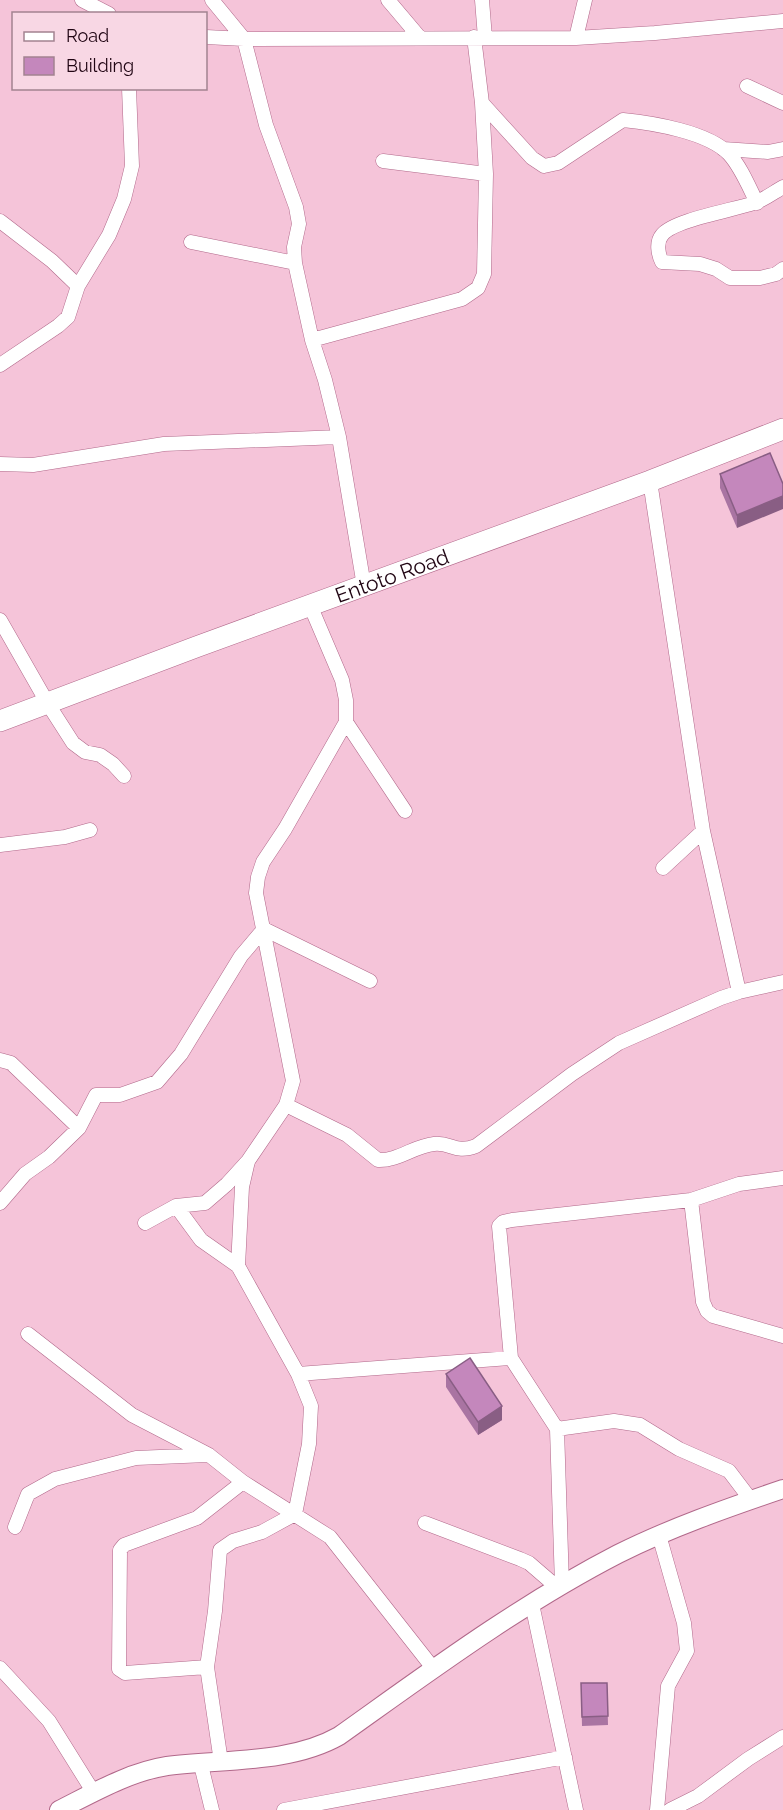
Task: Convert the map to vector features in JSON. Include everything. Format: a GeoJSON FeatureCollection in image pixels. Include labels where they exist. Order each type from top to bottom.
{"type":"FeatureCollection","features":[{"type":"Feature","properties":{"kind":"main road","name":"Entoto Road"},"geometry":{"type":"LineString","coordinates":[[0,721],[650,481],[783,429]]}},
{"type":"Feature","properties":{"kind":"street"},"geometry":{"type":"LineString","coordinates":[[82,0],[105,12]]}},
{"type":"Feature","properties":{"kind":"street"},"geometry":{"type":"LineString","coordinates":[[213,0],[244,39],[266,124],[296,207],[299,224],[294,247],[295,263],[312,340],[339,437],[364,586]]}},
{"type":"Feature","properties":{"kind":"street"},"geometry":{"type":"LineString","coordinates":[[388,0],[421,39]]}},
{"type":"Feature","properties":{"kind":"street"},"geometry":{"type":"LineString","coordinates":[[312,340],[462,299],[478,288],[484,274],[486,174],[480,38],[482,0]]}},
{"type":"Feature","properties":{"kind":"street"},"geometry":{"type":"LineString","coordinates":[[576,38],[585,0]]}},
{"type":"Feature","properties":{"kind":"street"},"geometry":{"type":"LineString","coordinates":[[207,38],[576,38],[783,21]]}},
{"type":"Feature","properties":{"kind":"street"},"geometry":{"type":"LineString","coordinates":[[747,86],[783,103]]}},
{"type":"Feature","properties":{"kind":"street"},"geometry":{"type":"LineString","coordinates":[[0,365],[68,317],[78,286],[109,235],[124,199],[132,166],[129,90]]}},
{"type":"Feature","properties":{"kind":"street"},"geometry":{"type":"LineString","coordinates":[[482,103],[532,158],[544,166],[558,163],[623,120],[684,130],[723,148],[768,152],[783,149]]}},
{"type":"Feature","properties":{"kind":"street"},"geometry":{"type":"LineString","coordinates":[[723,148],[731,156],[758,203]]}},
{"type":"Feature","properties":{"kind":"street"},"geometry":{"type":"LineString","coordinates":[[383,161],[486,174]]}},
{"type":"Feature","properties":{"kind":"street"},"geometry":{"type":"LineString","coordinates":[[783,187],[758,203],[671,228],[663,233],[659,241],[659,257],[662,262],[700,264],[716,269],[730,278],[760,278],[776,274],[783,269]]}},
{"type":"Feature","properties":{"kind":"street"},"geometry":{"type":"LineString","coordinates":[[1,224],[52,261],[78,286]]}},
{"type":"Feature","properties":{"kind":"street"},"geometry":{"type":"LineString","coordinates":[[191,242],[295,263]]}},
{"type":"Feature","properties":{"kind":"street"},"geometry":{"type":"LineString","coordinates":[[0,464],[33,465],[164,444],[339,437]]}},
{"type":"Feature","properties":{"kind":"street"},"geometry":{"type":"LineString","coordinates":[[650,481],[703,831],[739,992]]}},
{"type":"Feature","properties":{"kind":"street"},"geometry":{"type":"LineString","coordinates":[[145,1222],[176,1206],[205,1203],[227,1184],[249,1161],[286,1105],[293,1082],[256,893],[263,862],[285,829],[346,722],[346,700],[342,680],[310,605]]}},
{"type":"Feature","properties":{"kind":"street"},"geometry":{"type":"LineString","coordinates":[[0,620],[48,704],[79,749],[100,755],[124,776]]}},
{"type":"Feature","properties":{"kind":"street"},"geometry":{"type":"LineString","coordinates":[[346,722],[405,811]]}},
{"type":"Feature","properties":{"kind":"street"},"geometry":{"type":"LineString","coordinates":[[0,845],[65,837],[90,830]]}},
{"type":"Feature","properties":{"kind":"street"},"geometry":{"type":"LineString","coordinates":[[663,868],[703,831]]}},
{"type":"Feature","properties":{"kind":"street"},"geometry":{"type":"LineString","coordinates":[[264,929],[370,981]]}},
{"type":"Feature","properties":{"kind":"street"},"geometry":{"type":"LineString","coordinates":[[0,1203],[25,1174],[50,1156],[79,1128],[96,1095],[120,1095],[157,1083],[181,1054],[241,956],[264,929]]}},
{"type":"Feature","properties":{"kind":"street"},"geometry":{"type":"LineString","coordinates":[[286,1105],[347,1135],[378,1161],[394,1159],[434,1144],[455,1149],[468,1149],[476,1146],[572,1074],[619,1043],[739,992],[783,982]]}},
{"type":"Feature","properties":{"kind":"street"},"geometry":{"type":"LineString","coordinates":[[0,1060],[11,1063],[79,1128]]}},
{"type":"Feature","properties":{"kind":"street"},"geometry":{"type":"LineString","coordinates":[[238,1266],[242,1198],[249,1161]]}},
{"type":"Feature","properties":{"kind":"street"},"geometry":{"type":"LineString","coordinates":[[560,1587],[557,1429],[511,1358],[499,1226],[503,1222],[691,1200],[739,1184],[783,1178]]}},
{"type":"Feature","properties":{"kind":"street"},"geometry":{"type":"LineString","coordinates":[[691,1200],[703,1302],[707,1311],[712,1316],[783,1336]]}},
{"type":"Feature","properties":{"kind":"street"},"geometry":{"type":"LineString","coordinates":[[176,1206],[201,1240],[238,1266],[298,1374],[310,1406],[309,1444],[295,1515]]}},
{"type":"Feature","properties":{"kind":"street"},"geometry":{"type":"LineString","coordinates":[[28,1334],[132,1415],[209,1455],[243,1482],[330,1537],[433,1668]]}},
{"type":"Feature","properties":{"kind":"street"},"geometry":{"type":"LineString","coordinates":[[298,1374],[511,1358]]}},
{"type":"Feature","properties":{"kind":"street"},"geometry":{"type":"LineString","coordinates":[[557,1429],[614,1421],[640,1425],[688,1454],[729,1471],[751,1500]]}},
{"type":"Feature","properties":{"kind":"street"},"geometry":{"type":"LineString","coordinates":[[15,1527],[30,1491],[55,1479],[136,1458],[209,1455]]}},
{"type":"Feature","properties":{"kind":"street"},"geometry":{"type":"LineString","coordinates":[[207,1667],[125,1673],[119,1669],[119,1556],[124,1545],[197,1518],[243,1482]]}},
{"type":"Feature","properties":{"kind":"street"},"geometry":{"type":"LineString","coordinates":[[59,1810],[150,1770],[264,1757],[310,1749],[323,1744],[339,1736],[433,1668],[532,1604],[618,1554],[659,1535],[783,1489]]}},
{"type":"Feature","properties":{"kind":"street"},"geometry":{"type":"LineString","coordinates":[[221,1761],[207,1667],[220,1550],[233,1541],[262,1533],[295,1515]]}},
{"type":"Feature","properties":{"kind":"street"},"geometry":{"type":"LineString","coordinates":[[425,1523],[529,1563],[560,1587]]}},
{"type":"Feature","properties":{"kind":"street"},"geometry":{"type":"LineString","coordinates":[[657,1810],[668,1686],[687,1651],[684,1623],[659,1535]]}},
{"type":"Feature","properties":{"kind":"street"},"geometry":{"type":"LineString","coordinates":[[532,1604],[576,1810]]}},
{"type":"Feature","properties":{"kind":"street"},"geometry":{"type":"LineString","coordinates":[[0,1668],[49,1721],[94,1793]]}},
{"type":"Feature","properties":{"kind":"street"},"geometry":{"type":"LineString","coordinates":[[670,1810],[698,1796],[748,1759],[783,1737]]}},
{"type":"Feature","properties":{"kind":"street"},"geometry":{"type":"LineString","coordinates":[[284,1810],[565,1757]]}},
{"type":"Feature","properties":{"kind":"street"},"geometry":{"type":"LineString","coordinates":[[201,1764],[212,1810]]}},
{"type":"Feature","properties":{"kind":"building"},"geometry":{"type":"Polygon","coordinates":[[[770,453],[783,484],[783,496],[737,515],[720,474],[770,453]]]}},
{"type":"Feature","properties":{"kind":"building"},"geometry":{"type":"Polygon","coordinates":[[[470,1358],[502,1406],[478,1422],[446,1374],[470,1358]]]}},
{"type":"Feature","properties":{"kind":"building"},"geometry":{"type":"Polygon","coordinates":[[[581,1683],[607,1683],[608,1716],[582,1717],[581,1683]]]}}]}
